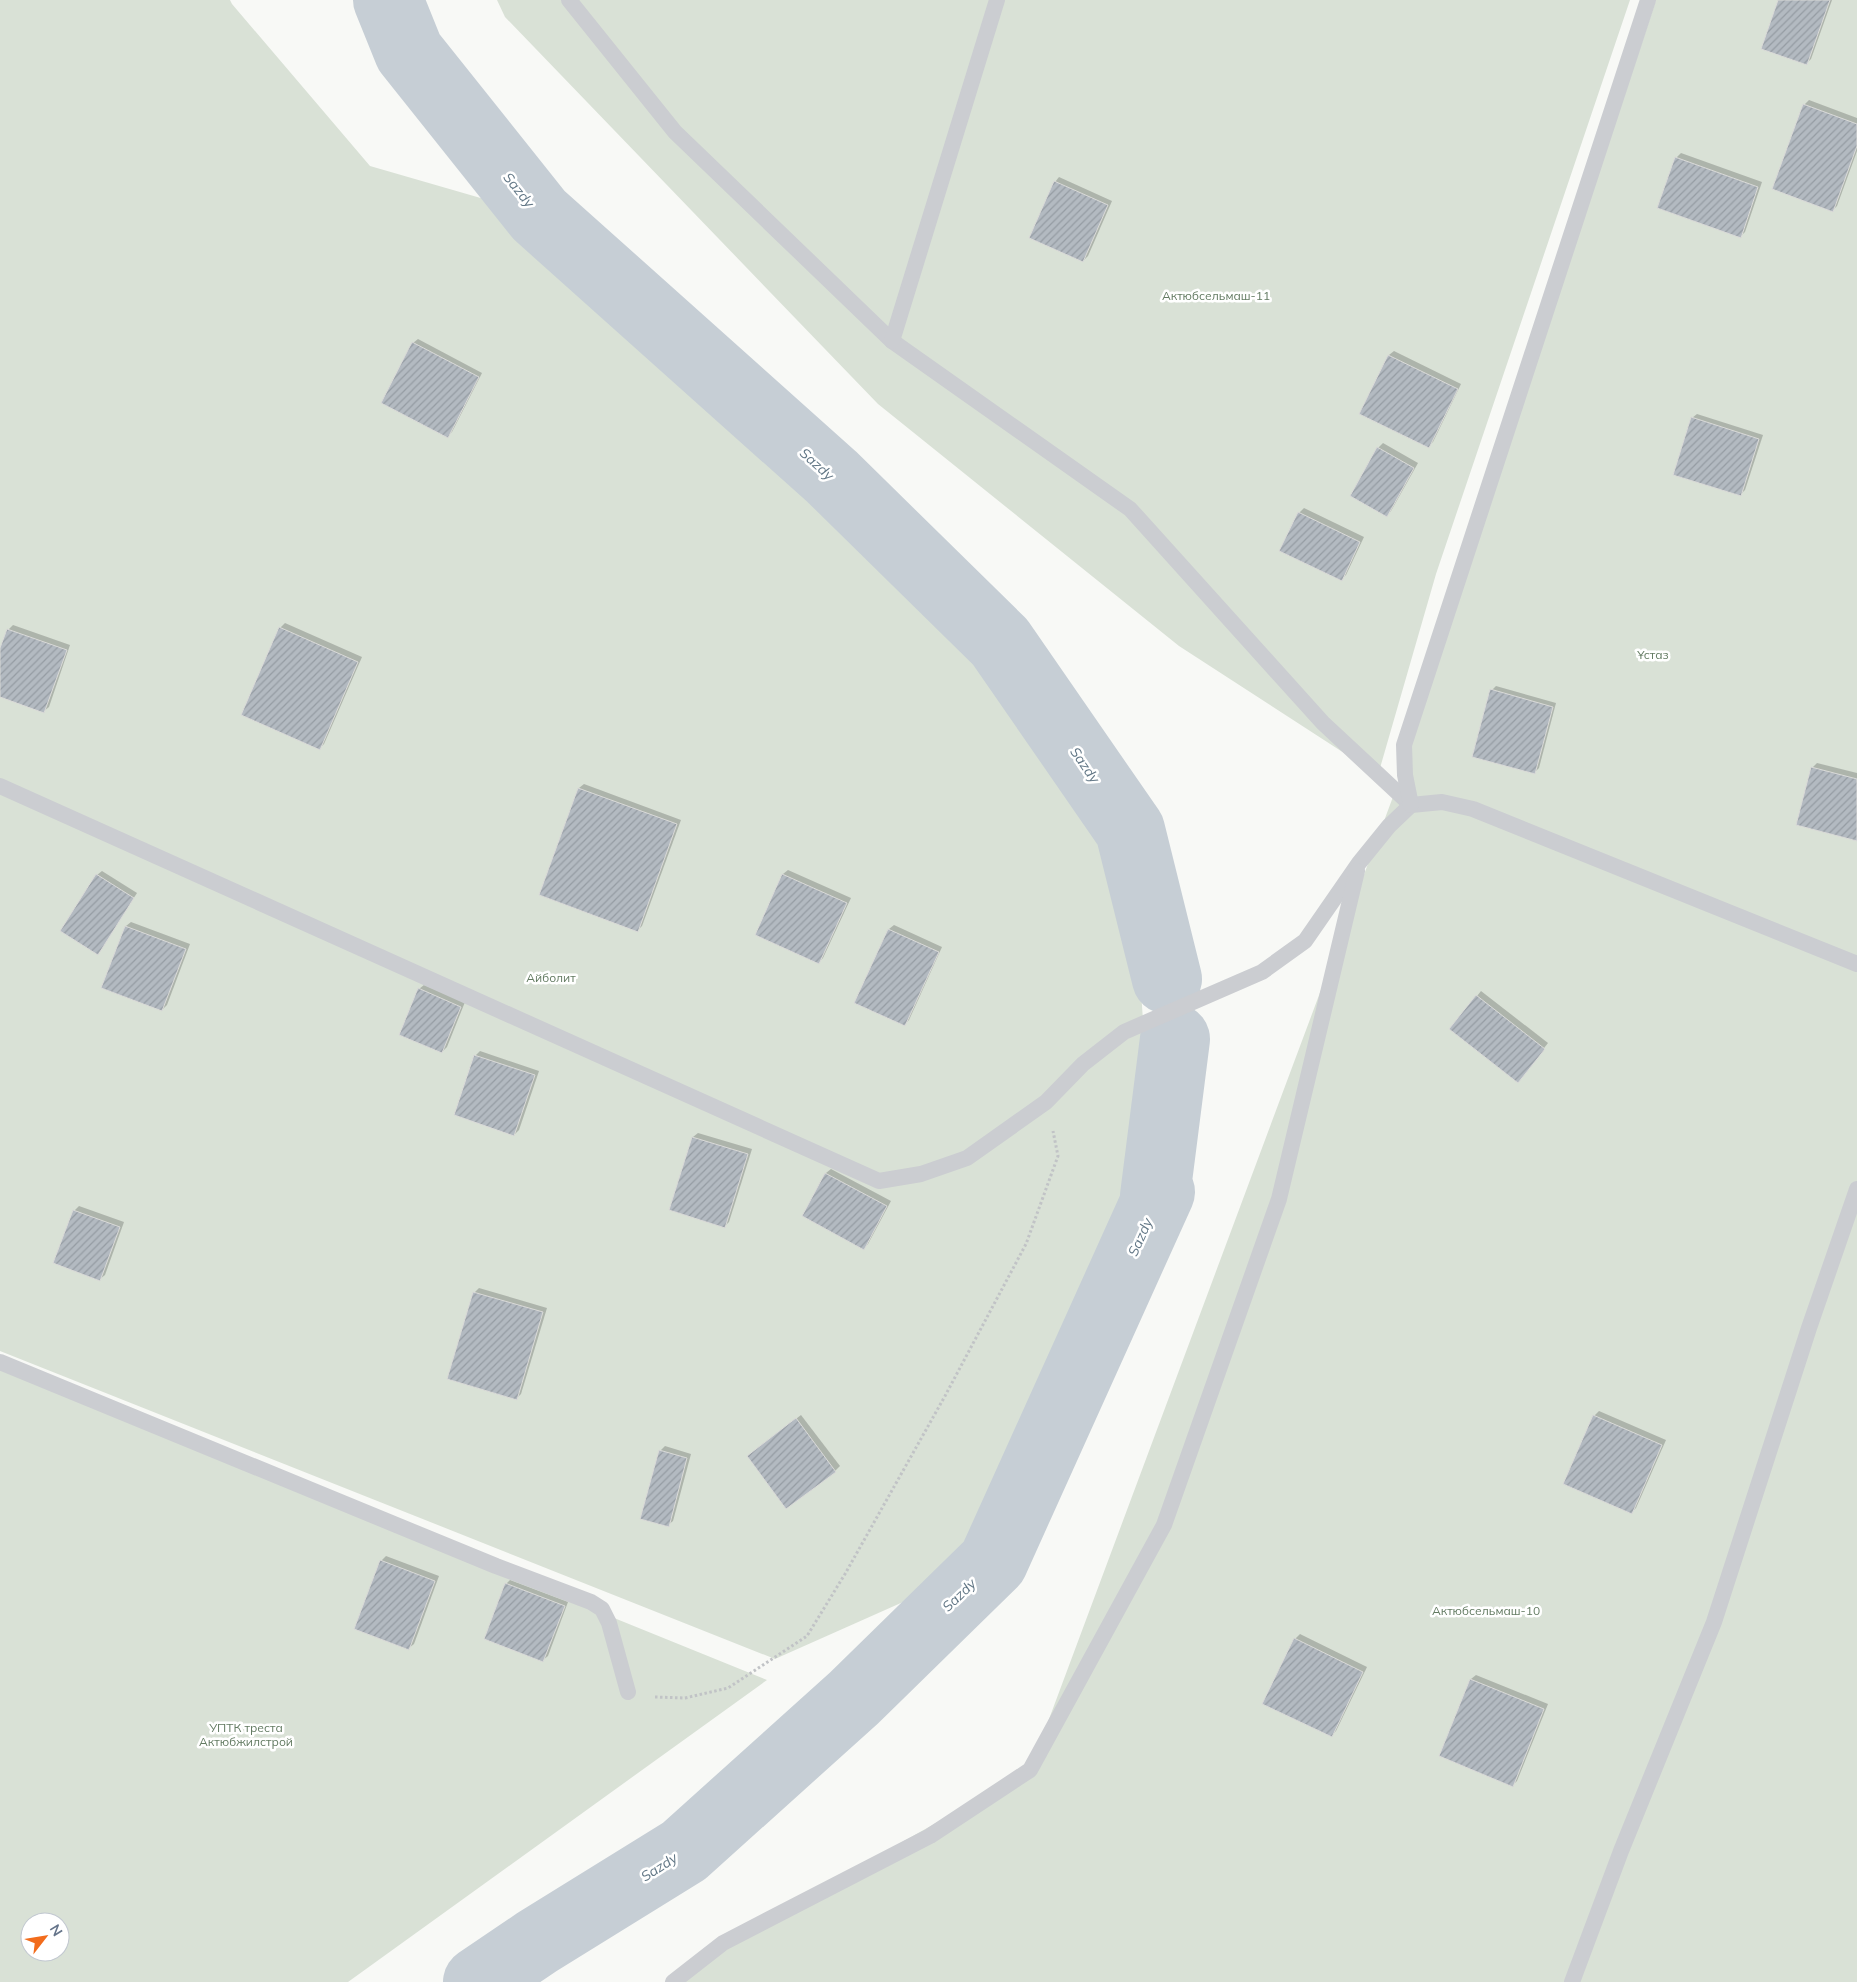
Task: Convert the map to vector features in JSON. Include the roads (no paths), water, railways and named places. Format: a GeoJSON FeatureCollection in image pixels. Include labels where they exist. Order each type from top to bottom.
{"type":"FeatureCollection","features":[{"type":"Feature","properties":{"kind":"lane"},"geometry":{"type":"LineString","coordinates":[[569,0],[675,132],[892,341],[1130,509],[1323,722],[1411,805]]}},
{"type":"Feature","properties":{"kind":"lane"},"geometry":{"type":"LineString","coordinates":[[892,341],[997,0]]}},
{"type":"Feature","properties":{"kind":"lane"},"geometry":{"type":"LineString","coordinates":[[1411,805],[1405,775],[1404,745],[1648,0]]}},
{"type":"Feature","properties":{"kind":"lane"},"geometry":{"type":"LineString","coordinates":[[0,786],[879,1181],[920,1174],[967,1158],[1046,1102],[1083,1064],[1124,1032],[1262,972],[1305,941],[1359,863],[1389,826],[1411,805],[1442,802],[1473,809],[1857,964]]}},
{"type":"Feature","properties":{"kind":"lane"},"geometry":{"type":"LineString","coordinates":[[673,1982],[723,1944],[930,1836],[1030,1770],[1164,1525],[1279,1198],[1359,863]]}},
{"type":"Feature","properties":{"kind":"lane"},"geometry":{"type":"LineString","coordinates":[[1572,1982],[1624,1842],[1714,1622],[1806,1338],[1857,1189]]}},
{"type":"Feature","properties":{"kind":"lane"},"geometry":{"type":"LineString","coordinates":[[0,1362],[487,1562],[591,1602],[602,1609],[609,1623],[628,1692]]}},
{"type":"Feature","properties":{"kind":"waterway","name":"Sazdy"},"geometry":{"type":"LineString","coordinates":[[388,0],[409,52],[539,215],[832,477],[1000,642],[1130,830],[1167,979]]}},
{"type":"Feature","properties":{"kind":"waterway","name":"Sazdy"},"geometry":{"type":"LineString","coordinates":[[478,1982],[537,1942],[684,1851],[854,1698],[993,1562],[1160,1192],[1155,1196],[1175,1039]]}},
{"type":"Feature","properties":{"kind":"park label","name":"Актюбсельмаш-11"},"geometry":{"type":"Point","coordinates":[1216,296]}},
{"type":"Feature","properties":{"kind":"park label","name":"Ұстаз"},"geometry":{"type":"Point","coordinates":[1653,655]}},
{"type":"Feature","properties":{"kind":"park label","name":"Айболит"},"geometry":{"type":"Point","coordinates":[551,978]}},
{"type":"Feature","properties":{"kind":"park label","name":"Актюбсельмаш-10"},"geometry":{"type":"Point","coordinates":[1486,1611]}},
{"type":"Feature","properties":{"kind":"park label","name":"УПТК треста Актюбжилстрой"},"geometry":{"type":"Point","coordinates":[246,1735]}}]}
